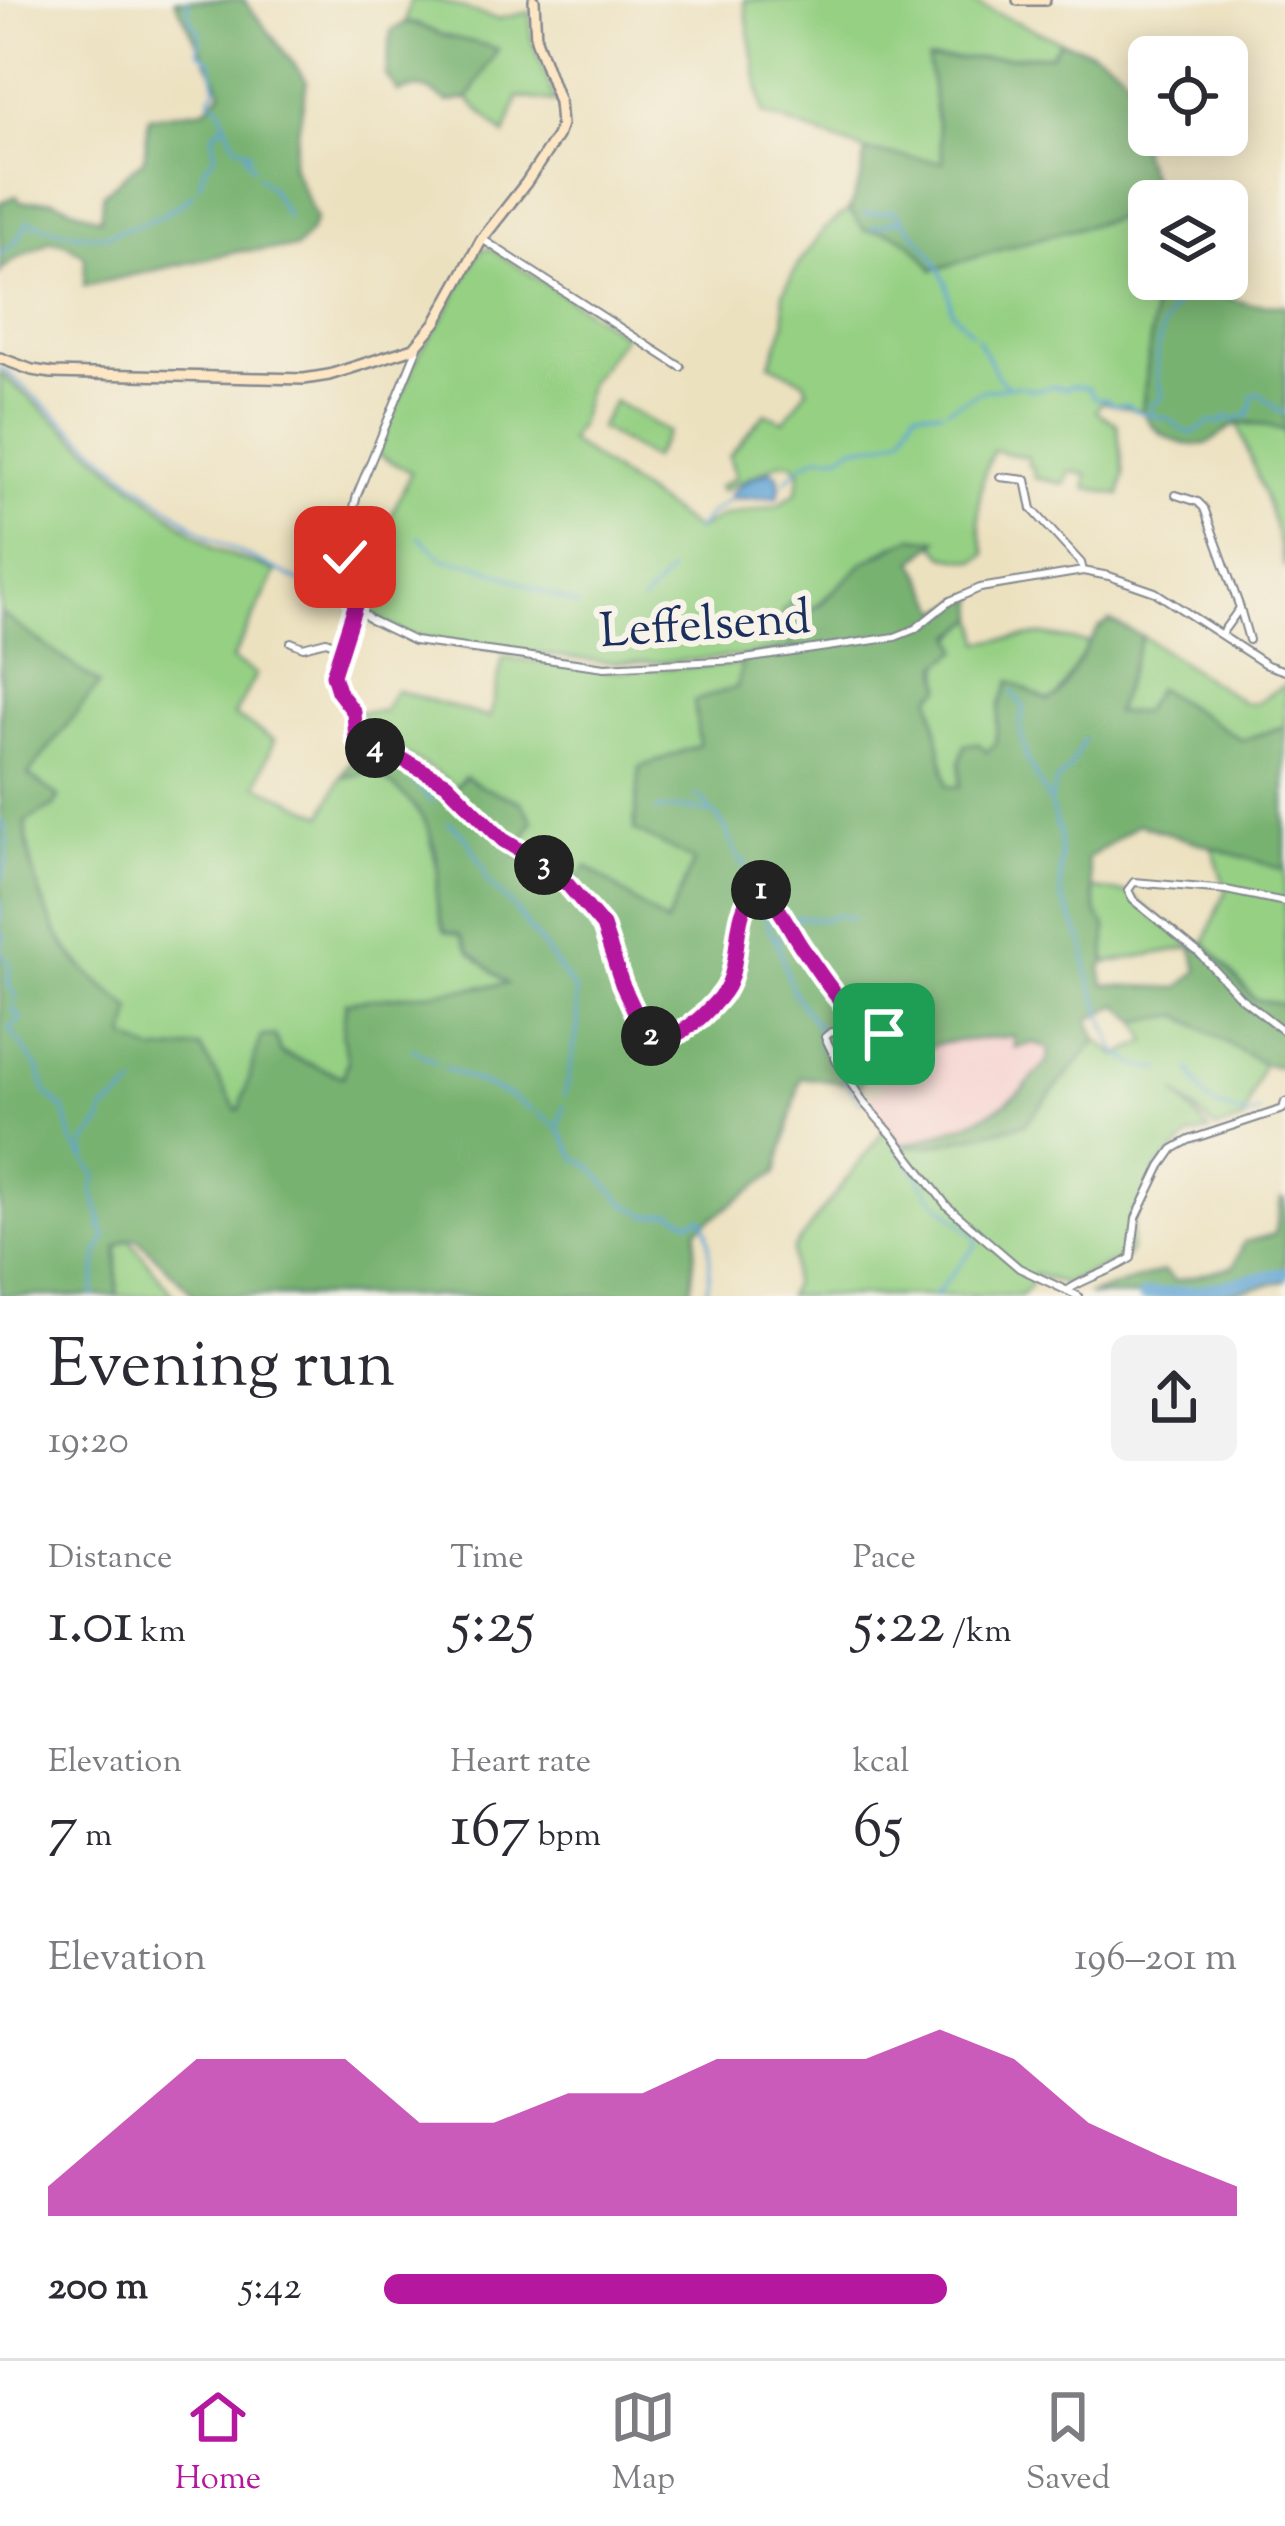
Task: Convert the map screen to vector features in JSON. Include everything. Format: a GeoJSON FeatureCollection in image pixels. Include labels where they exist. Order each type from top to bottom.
{"type":"FeatureCollection","features":[{"type":"Feature","properties":{"kind":"street"},"geometry":{"type":"LineString","coordinates":[[534,0],[536,39],[559,102],[561,125],[526,183],[482,239],[419,344],[353,508],[345,557],[355,606],[333,675],[354,712],[354,737],[358,744],[389,752],[446,783],[510,846],[556,874],[586,903],[603,926],[622,984],[645,1032],[660,1040],[698,1020],[728,986],[737,949],[736,928],[752,892],[761,890],[783,914],[840,1000],[858,1017],[891,1028],[884,1034],[831,1032],[826,1037],[864,1103],[946,1206],[1018,1268],[1078,1296]]}},
{"type":"Feature","properties":{"kind":"street"},"geometry":{"type":"LineString","coordinates":[[1018,0],[1045,0]]}},
{"type":"Feature","properties":{"kind":"street"},"geometry":{"type":"LineString","coordinates":[[482,239],[681,367]]}},
{"type":"Feature","properties":{"kind":"street"},"geometry":{"type":"LineString","coordinates":[[0,358],[52,373],[289,380],[329,375],[419,344]]}},
{"type":"Feature","properties":{"kind":"street"},"geometry":{"type":"LineString","coordinates":[[1000,477],[1026,480],[1031,509],[1081,562],[1083,571],[1155,592],[1285,671]]}},
{"type":"Feature","properties":{"kind":"street"},"geometry":{"type":"LineString","coordinates":[[1176,495],[1204,508],[1249,640]]}},
{"type":"Feature","properties":{"kind":"street","name":"Leffelsend"},"geometry":{"type":"LineString","coordinates":[[355,606],[371,620],[414,641],[605,667],[665,666],[896,638],[950,601],[980,588],[1083,571]]}},
{"type":"Feature","properties":{"kind":"street"},"geometry":{"type":"LineString","coordinates":[[1220,635],[1240,608]]}},
{"type":"Feature","properties":{"kind":"street"},"geometry":{"type":"LineString","coordinates":[[291,642],[303,647],[326,641],[342,647]]}},
{"type":"Feature","properties":{"kind":"street"},"geometry":{"type":"LineString","coordinates":[[1285,902],[1226,890],[1134,882],[1128,890],[1133,900],[1285,1033]]}},
{"type":"Feature","properties":{"kind":"street"},"geometry":{"type":"LineString","coordinates":[[1068,1290],[1131,1258],[1136,1218],[1173,1150],[1282,1108],[1285,1102]]}},
{"type":"Feature","properties":{"kind":"shaded area"},"geometry":{"type":"Polygon","coordinates":[[[1014,1036],[1049,1049],[1049,1058],[1026,1088],[1000,1109],[958,1127],[901,1146],[864,1103],[858,1089],[870,1097],[885,1088],[879,1077],[891,1067],[940,1043],[1014,1036]]]}},
{"type":"Feature","properties":{"kind":"green space"},"geometry":{"type":"Polygon","coordinates":[[[175,0],[244,0],[307,81],[292,165],[316,219],[310,232],[296,248],[241,251],[84,286],[85,256],[65,243],[50,241],[0,273],[0,202],[17,196],[21,202],[53,200],[100,219],[103,194],[144,159],[149,117],[205,109],[222,91],[175,0]]]}},
{"type":"Feature","properties":{"kind":"green space"},"geometry":{"type":"Polygon","coordinates":[[[410,0],[436,0],[497,19],[530,12],[531,37],[556,102],[518,97],[505,135],[468,99],[497,50],[405,23],[410,0]]]}},
{"type":"Feature","properties":{"kind":"green space"},"geometry":{"type":"Polygon","coordinates":[[[744,0],[966,0],[1060,41],[1051,55],[929,60],[944,163],[866,151],[763,114],[744,0]]]}},
{"type":"Feature","properties":{"kind":"green space"},"geometry":{"type":"Polygon","coordinates":[[[405,23],[498,49],[468,99],[448,102],[419,88],[398,92],[386,75],[391,31],[405,23]]]}},
{"type":"Feature","properties":{"kind":"green space"},"geometry":{"type":"Polygon","coordinates":[[[1060,41],[1096,53],[1128,81],[1128,156],[1143,156],[1153,180],[1128,180],[1128,215],[933,270],[905,240],[888,232],[865,231],[849,210],[866,151],[943,162],[928,60],[1051,55],[1060,41]]]}},
{"type":"Feature","properties":{"kind":"green space"},"geometry":{"type":"Polygon","coordinates":[[[849,210],[865,230],[888,232],[905,240],[933,270],[1128,215],[1128,300],[1151,300],[1153,318],[1142,411],[1102,402],[1096,411],[1117,424],[1124,475],[1120,495],[1086,488],[1087,475],[1070,471],[1065,484],[1035,478],[1028,457],[993,451],[979,502],[986,554],[976,561],[945,556],[935,545],[937,540],[899,543],[865,563],[803,615],[793,601],[793,646],[744,656],[605,662],[446,643],[403,633],[358,605],[353,597],[350,557],[352,521],[387,525],[411,472],[377,454],[420,351],[480,250],[490,248],[624,335],[589,383],[579,425],[569,441],[697,530],[722,516],[779,505],[797,492],[800,470],[782,462],[721,491],[718,487],[736,477],[729,456],[765,413],[784,421],[808,389],[804,381],[770,364],[785,323],[783,293],[824,229],[849,210]]]}},
{"type":"Feature","properties":{"kind":"green space"},"geometry":{"type":"Polygon","coordinates":[[[1152,300],[1285,305],[1285,431],[1238,424],[1196,445],[1177,442],[1153,426],[1142,411],[1152,300]]]}},
{"type":"Feature","properties":{"kind":"green space"},"geometry":{"type":"Polygon","coordinates":[[[0,373],[214,549],[276,572],[232,660],[256,674],[234,716],[274,740],[257,785],[323,815],[341,778],[372,772],[400,789],[427,821],[438,873],[436,893],[470,952],[508,984],[346,1002],[342,1036],[348,1061],[343,1077],[281,1052],[240,1110],[200,1047],[154,1053],[126,1038],[131,1009],[92,976],[58,934],[30,858],[25,821],[54,806],[59,798],[28,775],[10,622],[0,613],[0,373]]]}},
{"type":"Feature","properties":{"kind":"green space"},"geometry":{"type":"Polygon","coordinates":[[[614,401],[668,432],[652,459],[599,428],[614,401]]]}},
{"type":"Feature","properties":{"kind":"green space"},"geometry":{"type":"Polygon","coordinates":[[[1238,424],[1285,431],[1285,569],[1273,520],[1238,424]]]}},
{"type":"Feature","properties":{"kind":"green space"},"geometry":{"type":"Polygon","coordinates":[[[913,537],[938,540],[914,561],[941,611],[976,595],[977,618],[954,635],[959,650],[939,665],[942,688],[931,696],[947,786],[960,787],[965,744],[978,743],[987,752],[995,743],[1000,705],[1010,681],[1048,701],[1057,696],[1099,628],[1110,621],[1142,636],[1115,713],[1142,712],[1157,688],[1242,740],[1282,727],[1285,731],[1285,870],[1138,824],[1087,859],[1097,914],[1106,927],[1104,985],[1179,988],[1198,971],[1192,947],[1205,942],[1254,999],[1285,1005],[1285,1068],[1263,1064],[1179,1015],[1138,1021],[1118,1005],[1089,1020],[1097,1040],[1025,1124],[932,1146],[901,1146],[975,1120],[1008,1101],[1044,1065],[1049,1049],[1034,1043],[1015,1048],[1014,1036],[940,1043],[907,1056],[902,1076],[890,1067],[879,1077],[874,1074],[861,1081],[861,1088],[801,1077],[777,1172],[697,1229],[691,1289],[681,1296],[191,1296],[138,1239],[129,1239],[117,1246],[117,1296],[0,1296],[0,613],[99,684],[28,775],[59,797],[54,806],[25,822],[30,859],[49,917],[80,965],[132,1009],[126,1038],[154,1052],[200,1047],[237,1110],[261,1036],[275,1036],[281,1053],[343,1077],[348,1061],[342,1036],[346,1002],[507,984],[470,952],[460,935],[445,931],[437,903],[436,856],[419,813],[372,772],[341,778],[358,748],[388,754],[450,793],[465,777],[521,802],[533,821],[516,855],[575,881],[587,866],[666,924],[694,861],[634,830],[640,767],[699,745],[694,701],[737,687],[744,656],[792,646],[782,611],[793,600],[804,615],[863,563],[913,537]]]}},
{"type":"Feature","properties":{"kind":"green space"},"geometry":{"type":"Polygon","coordinates":[[[977,618],[981,642],[1043,635],[1090,643],[1057,696],[1049,701],[1010,682],[1000,705],[996,743],[987,752],[960,761],[960,788],[947,786],[931,696],[941,687],[947,647],[977,618]]]}},
{"type":"Feature","properties":{"kind":"green space"},"geometry":{"type":"Polygon","coordinates":[[[1142,636],[1246,704],[1257,702],[1285,682],[1285,731],[1281,727],[1242,740],[1158,688],[1142,712],[1114,713],[1142,636]]]}},
{"type":"Feature","properties":{"kind":"green space"},"geometry":{"type":"Polygon","coordinates":[[[503,657],[606,671],[742,664],[737,687],[700,745],[694,861],[666,925],[587,867],[576,881],[519,848],[521,802],[465,777],[455,788],[414,759],[361,739],[358,712],[384,711],[395,690],[490,718],[503,657]]]}},
{"type":"Feature","properties":{"kind":"green space"},"geometry":{"type":"Polygon","coordinates":[[[1212,847],[1285,870],[1285,1005],[1255,999],[1205,942],[1226,890],[1212,847]]]}},
{"type":"Feature","properties":{"kind":"green space"},"geometry":{"type":"Polygon","coordinates":[[[1093,889],[1128,893],[1192,947],[1105,963],[1106,928],[1097,914],[1093,889]]]}},
{"type":"Feature","properties":{"kind":"green space"},"geometry":{"type":"Polygon","coordinates":[[[1179,1015],[1263,1064],[1243,1121],[1216,1129],[1175,1092],[1209,1131],[1189,1137],[1159,1166],[1133,1216],[1126,1257],[1064,1284],[1034,1274],[1020,1296],[787,1296],[793,1249],[886,1128],[901,1146],[1025,1124],[1097,1040],[1118,1056],[1147,1041],[1138,1021],[1179,1015]]]}},
{"type":"Feature","properties":{"kind":"green space"},"geometry":{"type":"Polygon","coordinates":[[[1281,1199],[1285,1200],[1285,1281],[1216,1296],[1088,1295],[1163,1271],[1175,1281],[1234,1266],[1244,1242],[1275,1234],[1281,1199]]]}},
{"type":"Feature","properties":{"kind":"green space"},"geometry":{"type":"Polygon","coordinates":[[[129,1239],[175,1296],[117,1296],[117,1246],[129,1239]]]}},
{"type":"Feature","properties":{"kind":"water"},"geometry":{"type":"Polygon","coordinates":[[[771,471],[780,485],[778,497],[730,499],[748,480],[771,471]]]}},
{"type":"Feature","properties":{"kind":"waterway"},"geometry":{"type":"LineString","coordinates":[[187,0],[190,20],[200,32],[198,51],[210,61],[216,88],[210,98],[220,107],[225,123],[213,134],[215,157],[205,166],[199,186]]}},
{"type":"Feature","properties":{"kind":"waterway"},"geometry":{"type":"LineString","coordinates":[[226,125],[235,144],[250,152],[246,155],[253,167]]}},
{"type":"Feature","properties":{"kind":"waterway"},"geometry":{"type":"LineString","coordinates":[[258,176],[288,217]]}},
{"type":"Feature","properties":{"kind":"waterway"},"geometry":{"type":"LineString","coordinates":[[0,253],[29,221],[77,234],[109,235],[160,216],[193,194]]}},
{"type":"Feature","properties":{"kind":"waterway"},"geometry":{"type":"LineString","coordinates":[[864,214],[895,211],[932,255],[947,284],[951,310],[972,333]]}},
{"type":"Feature","properties":{"kind":"waterway"},"geometry":{"type":"LineString","coordinates":[[871,228],[903,219]]}},
{"type":"Feature","properties":{"kind":"waterway"},"geometry":{"type":"LineString","coordinates":[[1151,411],[1152,403],[1162,396],[1157,370],[1162,331],[1180,300]]}},
{"type":"Feature","properties":{"kind":"waterway"},"geometry":{"type":"LineString","coordinates":[[977,338],[1008,387]]}},
{"type":"Feature","properties":{"kind":"waterway"},"geometry":{"type":"LineString","coordinates":[[0,367],[130,478],[211,539],[339,600]]}},
{"type":"Feature","properties":{"kind":"waterway"},"geometry":{"type":"LineString","coordinates":[[947,409],[984,390],[1018,386]]}},
{"type":"Feature","properties":{"kind":"waterway"},"geometry":{"type":"LineString","coordinates":[[1023,387],[1088,388],[1094,398],[1172,420],[1191,434],[1226,417],[1249,416],[1251,397],[1259,393],[1285,412]]}},
{"type":"Feature","properties":{"kind":"waterway"},"geometry":{"type":"LineString","coordinates":[[804,464],[818,456],[840,455],[853,447],[903,436],[915,410],[941,411]]}},
{"type":"Feature","properties":{"kind":"waterway"},"geometry":{"type":"LineString","coordinates":[[786,481],[800,466]]}},
{"type":"Feature","properties":{"kind":"waterway"},"geometry":{"type":"LineString","coordinates":[[696,531],[730,499]]}},
{"type":"Feature","properties":{"kind":"waterway"},"geometry":{"type":"LineString","coordinates":[[419,537],[445,560],[475,564],[578,606]]}},
{"type":"Feature","properties":{"kind":"waterway"},"geometry":{"type":"LineString","coordinates":[[642,603],[670,572]]}},
{"type":"Feature","properties":{"kind":"waterway"},"geometry":{"type":"LineString","coordinates":[[1012,691],[1024,707],[1020,727],[1027,760],[1049,801],[1060,836],[1061,896],[1084,944],[1087,971],[1115,1050],[1139,1067],[1162,1070]]}},
{"type":"Feature","properties":{"kind":"waterway"},"geometry":{"type":"LineString","coordinates":[[1051,799],[1084,739]]}},
{"type":"Feature","properties":{"kind":"waterway"},"geometry":{"type":"LineString","coordinates":[[359,760],[397,768],[433,802]]}},
{"type":"Feature","properties":{"kind":"waterway"},"geometry":{"type":"LineString","coordinates":[[695,795],[706,802],[709,811]]}},
{"type":"Feature","properties":{"kind":"waterway"},"geometry":{"type":"LineString","coordinates":[[656,810],[688,808],[714,813],[745,863],[751,883]]}},
{"type":"Feature","properties":{"kind":"waterway"},"geometry":{"type":"LineString","coordinates":[[0,818],[7,850],[0,883]]}},
{"type":"Feature","properties":{"kind":"waterway"},"geometry":{"type":"LineString","coordinates":[[448,822],[465,836],[487,881],[515,909],[575,991],[578,1025],[565,1095]]}},
{"type":"Feature","properties":{"kind":"waterway"},"geometry":{"type":"LineString","coordinates":[[757,897],[794,992],[821,1030],[820,1045],[861,1103]]}},
{"type":"Feature","properties":{"kind":"waterway"},"geometry":{"type":"LineString","coordinates":[[0,900],[0,923]]}},
{"type":"Feature","properties":{"kind":"waterway"},"geometry":{"type":"LineString","coordinates":[[792,922],[798,917],[853,919]]}},
{"type":"Feature","properties":{"kind":"waterway"},"geometry":{"type":"LineString","coordinates":[[777,941],[786,928]]}},
{"type":"Feature","properties":{"kind":"waterway"},"geometry":{"type":"LineString","coordinates":[[0,931],[4,934],[0,949]]}},
{"type":"Feature","properties":{"kind":"waterway"},"geometry":{"type":"LineString","coordinates":[[0,952],[10,964],[8,985],[16,995],[13,1012],[21,1019],[9,1028],[39,1070],[46,1093],[65,1111],[72,1141],[97,1176],[92,1189],[106,1236],[97,1254],[93,1296]]}},
{"type":"Feature","properties":{"kind":"waterway"},"geometry":{"type":"LineString","coordinates":[[412,1048],[436,1063]]}},
{"type":"Feature","properties":{"kind":"waterway"},"geometry":{"type":"LineString","coordinates":[[445,1068],[531,1110]]}},
{"type":"Feature","properties":{"kind":"waterway"},"geometry":{"type":"LineString","coordinates":[[1190,1070],[1208,1102],[1248,1117],[1259,1112]]}},
{"type":"Feature","properties":{"kind":"waterway"},"geometry":{"type":"LineString","coordinates":[[86,1157],[83,1146],[104,1111],[136,1086]]}},
{"type":"Feature","properties":{"kind":"waterway"},"geometry":{"type":"LineString","coordinates":[[564,1106],[558,1128],[576,1158],[588,1164],[624,1203],[649,1216],[672,1212],[689,1222],[702,1218],[710,1254],[706,1291]]}},
{"type":"Feature","properties":{"kind":"waterway"},"geometry":{"type":"LineString","coordinates":[[538,1113],[556,1126]]}},
{"type":"Feature","properties":{"kind":"waterway"},"geometry":{"type":"LineString","coordinates":[[894,1142],[933,1198],[976,1238],[976,1245],[934,1296]]}},
{"type":"Feature","properties":{"kind":"waterway"},"geometry":{"type":"LineString","coordinates":[[1144,1296],[1285,1273]]}},
{"type":"Feature","properties":{"kind":"route"},"geometry":{"type":"LineString","coordinates":[[345,557],[355,606],[333,675],[354,712],[358,744],[389,752],[446,783],[503,840],[546,866],[586,903],[603,926],[622,984],[645,1032],[668,1039],[698,1020],[718,999],[728,986],[737,949],[736,928],[749,896],[757,889],[783,914],[840,1000],[866,1021],[887,1023],[891,1028],[884,1034]]}}]}
